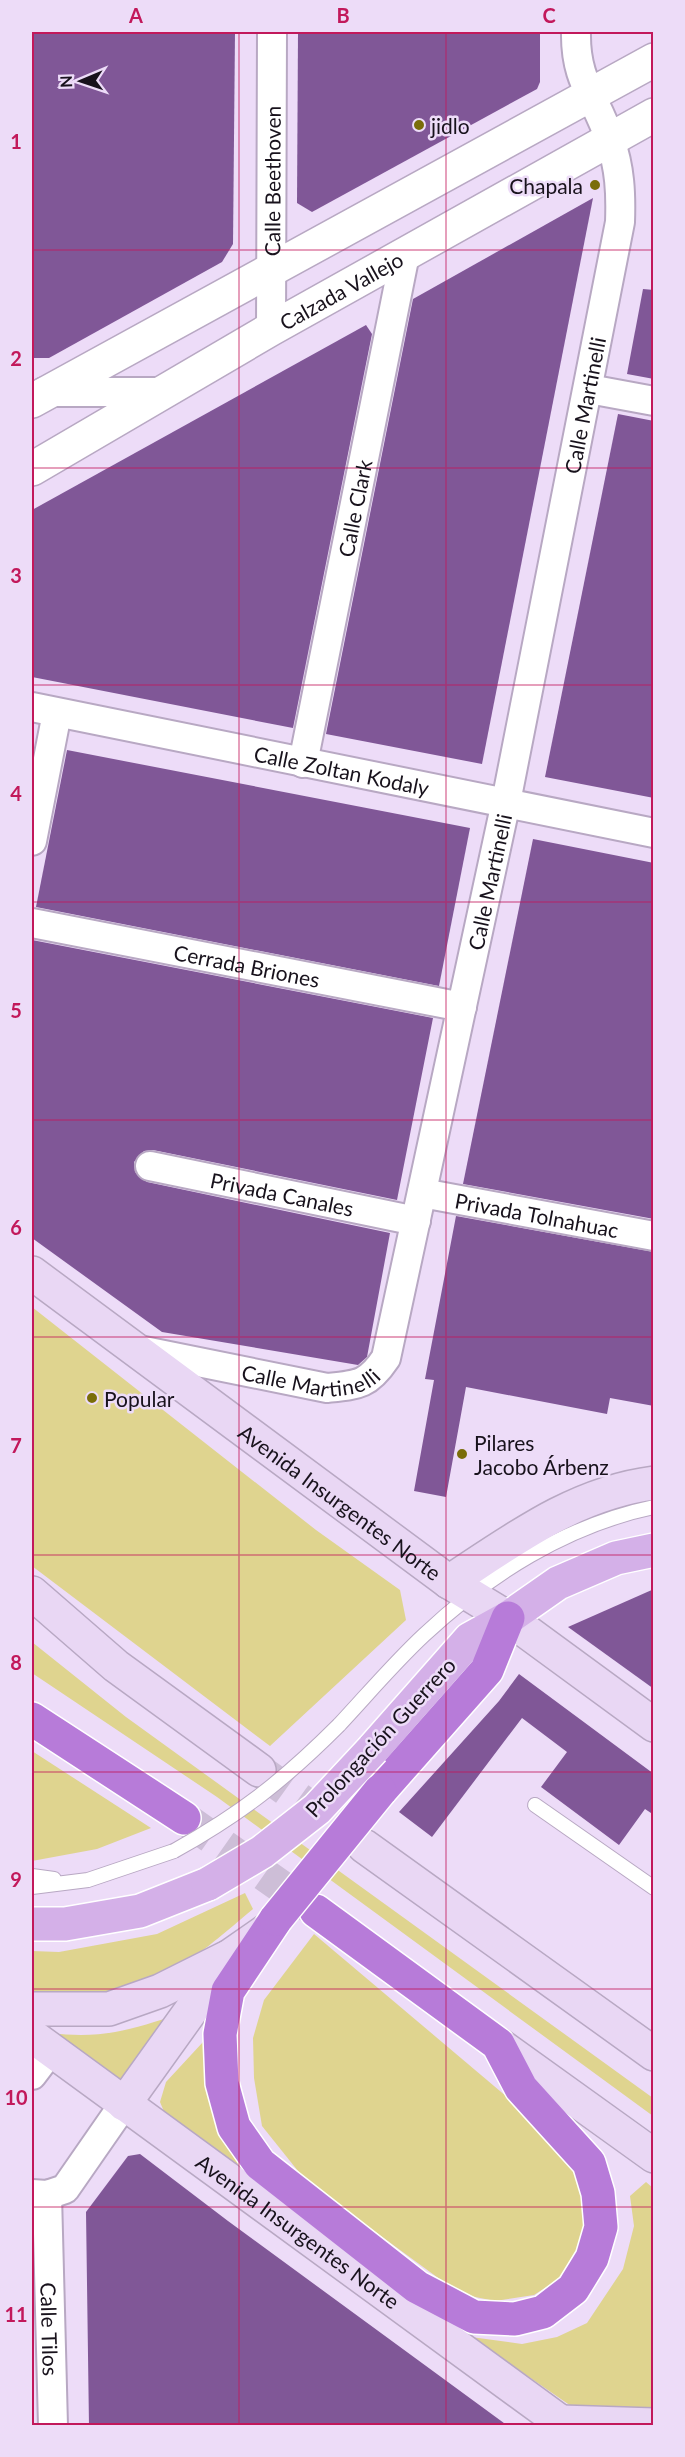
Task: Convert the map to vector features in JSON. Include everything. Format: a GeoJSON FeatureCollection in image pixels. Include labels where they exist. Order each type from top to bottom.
{"type":"FeatureCollection","features":[{"type":"Feature","properties":{"kind":"highway"},"geometry":{"type":"LineString","coordinates":[[316,1911],[498,2044],[521,2088],[589,2163],[598,2193],[601,2227],[592,2258],[573,2289],[543,2312],[514,2319],[474,2317],[417,2287],[260,2164],[234,2127],[222,2083],[220,2034],[228,1991],[271,1925],[380,1791],[487,1670],[508,1618]]}},
{"type":"Feature","properties":{"kind":"highway"},"geometry":{"type":"LineString","coordinates":[[32,1719],[184,1818]]}},
{"type":"Feature","properties":{"kind":"main road","name":"Avenida Insurgentes Norte"},"geometry":{"type":"LineString","coordinates":[[32,1273],[460,1589],[508,1618],[654,1725]]}},
{"type":"Feature","properties":{"kind":"main road"},"geometry":{"type":"LineString","coordinates":[[460,1589],[544,1519],[591,1499],[654,1483]]}},
{"type":"Feature","properties":{"kind":"main road","name":"Prolongación Guerrero"},"geometry":{"type":"LineString","coordinates":[[32,1924],[65,1924],[140,1911],[208,1884],[262,1852],[317,1809],[470,1639],[508,1618],[558,1583],[616,1558],[654,1550]]}},
{"type":"Feature","properties":{"kind":"main road"},"geometry":{"type":"LineString","coordinates":[[32,1593],[116,1666],[259,1770]]}},
{"type":"Feature","properties":{"kind":"main road"},"geometry":{"type":"LineString","coordinates":[[364,1846],[654,2054]]}},
{"type":"Feature","properties":{"kind":"main road"},"geometry":{"type":"LineString","coordinates":[[32,2009],[109,2009],[160,1991],[230,1956],[271,1925]]}},
{"type":"Feature","properties":{"kind":"main road"},"geometry":{"type":"LineString","coordinates":[[124,2104],[230,1956]]}},
{"type":"Feature","properties":{"kind":"main road"},"geometry":{"type":"LineString","coordinates":[[498,2044],[654,2156]]}},
{"type":"Feature","properties":{"kind":"main road","name":"Avenida Insurgentes Norte"},"geometry":{"type":"LineString","coordinates":[[38,2054],[124,2104],[563,2424]]}},
{"type":"Feature","properties":{"kind":"main road"},"geometry":{"type":"LineString","coordinates":[[563,2424],[654,2425]]}},
{"type":"Feature","properties":{"kind":"street","name":"Calle Beethoven"},"geometry":{"type":"LineString","coordinates":[[271,329],[272,32]]}},
{"type":"Feature","properties":{"kind":"street","name":"Calle Martinelli"},"geometry":{"type":"LineString","coordinates":[[134,1349],[327,1388],[357,1385],[374,1376],[386,1358],[506,802],[620,222],[621,184],[610,139],[589,97],[576,57],[576,32]]}},
{"type":"Feature","properties":{"kind":"street"},"geometry":{"type":"LineString","coordinates":[[37,395],[654,60]]}},
{"type":"Feature","properties":{"kind":"street","name":"Calzada Vallejo"},"geometry":{"type":"LineString","coordinates":[[32,470],[271,329],[654,115]]}},
{"type":"Feature","properties":{"kind":"street","name":"Calle Clark"},"geometry":{"type":"LineString","coordinates":[[303,763],[405,254]]}},
{"type":"Feature","properties":{"kind":"street"},"geometry":{"type":"LineString","coordinates":[[589,389],[654,401]]}},
{"type":"Feature","properties":{"kind":"street"},"geometry":{"type":"LineString","coordinates":[[37,395],[162,392]]}},
{"type":"Feature","properties":{"kind":"street"},"geometry":{"type":"LineString","coordinates":[[32,841],[44,710]]}},
{"type":"Feature","properties":{"kind":"street","name":"Calle Zoltan Kodaly"},"geometry":{"type":"LineString","coordinates":[[44,710],[654,832]]}},
{"type":"Feature","properties":{"kind":"street","name":"Cerrada Briones"},"geometry":{"type":"LineString","coordinates":[[32,923],[462,1007]]}},
{"type":"Feature","properties":{"kind":"street","name":"Privada Canales"},"geometry":{"type":"LineString","coordinates":[[150,1166],[416,1221]]}},
{"type":"Feature","properties":{"kind":"street","name":"Privada Tolnahuac"},"geometry":{"type":"LineString","coordinates":[[422,1193],[654,1236]]}},
{"type":"Feature","properties":{"kind":"street"},"geometry":{"type":"LineString","coordinates":[[39,2195],[64,2189],[124,2104]]}},
{"type":"Feature","properties":{"kind":"street","name":"Calle Tilos"},"geometry":{"type":"LineString","coordinates":[[39,2195],[53,2426]]}},
{"type":"Feature","properties":{"kind":"lane"},"geometry":{"type":"LineString","coordinates":[[32,1887],[88,1880],[174,1851],[255,1802],[297,1767],[339,1725],[424,1635],[460,1589],[588,1525],[654,1507]]}},
{"type":"Feature","properties":{"kind":"lane"},"geometry":{"type":"LineString","coordinates":[[535,1805],[654,1888]]}},
{"type":"Feature","properties":{"kind":"lane"},"geometry":{"type":"LineString","coordinates":[[32,1876],[68,1881]]}},
{"type":"Feature","properties":{"kind":"shaded area"},"geometry":{"type":"Polygon","coordinates":[[[32,1307],[316,1530],[400,1590],[406,1620],[270,1746],[32,1566],[32,1307]]]}},
{"type":"Feature","properties":{"kind":"shaded area"},"geometry":{"type":"Polygon","coordinates":[[[32,1642],[126,1717],[653,2098],[653,2116],[217,1797],[32,1673],[32,1642]]]}},
{"type":"Feature","properties":{"kind":"shaded area"},"geometry":{"type":"Polygon","coordinates":[[[32,1751],[151,1828],[97,1849],[32,1861],[32,1751]]]}},
{"type":"Feature","properties":{"kind":"shaded area"},"geometry":{"type":"Polygon","coordinates":[[[245,1893],[253,1909],[214,1942],[175,1969],[154,1980],[108,1993],[62,1995],[32,1991],[32,1951],[59,1952],[157,1934],[245,1893]]]}},
{"type":"Feature","properties":{"kind":"shaded area"},"geometry":{"type":"Polygon","coordinates":[[[314,1934],[532,2118],[571,2162],[586,2207],[580,2248],[565,2275],[534,2295],[495,2301],[460,2294],[306,2181],[262,2126],[254,2078],[253,2038],[264,2000],[314,1934]]]}},
{"type":"Feature","properties":{"kind":"shaded area"},"geometry":{"type":"Polygon","coordinates":[[[164,2019],[122,2078],[105,2080],[49,2033],[81,2035],[108,2033],[164,2019]]]}},
{"type":"Feature","properties":{"kind":"shaded area"},"geometry":{"type":"Polygon","coordinates":[[[203,2042],[213,2093],[268,2196],[170,2126],[160,2102],[166,2082],[203,2042]]]}},
{"type":"Feature","properties":{"kind":"shaded area"},"geometry":{"type":"Polygon","coordinates":[[[646,2182],[653,2188],[653,2410],[571,2406],[471,2337],[522,2344],[557,2337],[587,2323],[623,2269],[634,2226],[630,2196],[646,2182]]]}},
{"type":"Feature","properties":{"kind":"building"},"geometry":{"type":"Polygon","coordinates":[[[32,32],[235,32],[233,244],[222,262],[49,358],[32,358],[32,32]]]}},
{"type":"Feature","properties":{"kind":"building"},"geometry":{"type":"Polygon","coordinates":[[[298,32],[540,32],[540,82],[537,89],[312,212],[297,203],[298,32]]]}},
{"type":"Feature","properties":{"kind":"building"},"geometry":{"type":"Polygon","coordinates":[[[593,198],[482,764],[326,734],[413,299],[593,198]]]}},
{"type":"Feature","properties":{"kind":"building"},"geometry":{"type":"Polygon","coordinates":[[[643,289],[654,290],[654,379],[627,374],[643,289]]]}},
{"type":"Feature","properties":{"kind":"building"},"geometry":{"type":"Polygon","coordinates":[[[366,325],[372,334],[293,728],[32,677],[32,510],[366,325]]]}},
{"type":"Feature","properties":{"kind":"building"},"geometry":{"type":"Polygon","coordinates":[[[618,414],[654,421],[654,798],[545,777],[618,414]]]}},
{"type":"Feature","properties":{"kind":"building"},"geometry":{"type":"Polygon","coordinates":[[[67,750],[470,828],[439,986],[36,907],[67,750]]]}},
{"type":"Feature","properties":{"kind":"building"},"geometry":{"type":"Polygon","coordinates":[[[533,839],[654,863],[654,1219],[463,1184],[533,839]]]}},
{"type":"Feature","properties":{"kind":"building"},"geometry":{"type":"Polygon","coordinates":[[[32,940],[433,1018],[397,1200],[153,1150],[144,1151],[134,1162],[135,1172],[147,1182],[390,1233],[367,1357],[358,1365],[162,1332],[32,1238],[32,940]]]}},
{"type":"Feature","properties":{"kind":"building"},"geometry":{"type":"Polygon","coordinates":[[[456,1216],[654,1252],[654,1406],[610,1398],[607,1414],[466,1387],[446,1497],[414,1491],[434,1380],[425,1379],[456,1216]]]}},
{"type":"Feature","properties":{"kind":"building"},"geometry":{"type":"Polygon","coordinates":[[[654,1589],[654,1689],[568,1627],[654,1589]]]}},
{"type":"Feature","properties":{"kind":"building"},"geometry":{"type":"Polygon","coordinates":[[[519,1674],[654,1774],[654,1815],[645,1809],[619,1845],[541,1787],[567,1752],[522,1718],[432,1837],[399,1812],[499,1701],[519,1674]]]}},
{"type":"Feature","properties":{"kind":"building"},"geometry":{"type":"Polygon","coordinates":[[[140,2154],[508,2426],[89,2426],[86,2212],[128,2156],[140,2154]]]}},
{"type":"Feature","properties":{"kind":"tunnel"},"geometry":{"type":"LineString","coordinates":[[259,1770],[364,1846]]}},
{"type":"Feature","properties":{"kind":"tunnel"},"geometry":{"type":"LineString","coordinates":[[184,1818],[316,1911]]}},
{"type":"Feature","properties":{"kind":"place","name":"jidlo"},"geometry":{"type":"Point","coordinates":[419,125]}},
{"type":"Feature","properties":{"kind":"place","name":"Chapala"},"geometry":{"type":"Point","coordinates":[595,185]}},
{"type":"Feature","properties":{"kind":"place","name":"Popular"},"geometry":{"type":"Point","coordinates":[92,1398]}},
{"type":"Feature","properties":{"kind":"place","name":"Pilares Jacobo Árbenz"},"geometry":{"type":"Point","coordinates":[462,1454]}}]}
